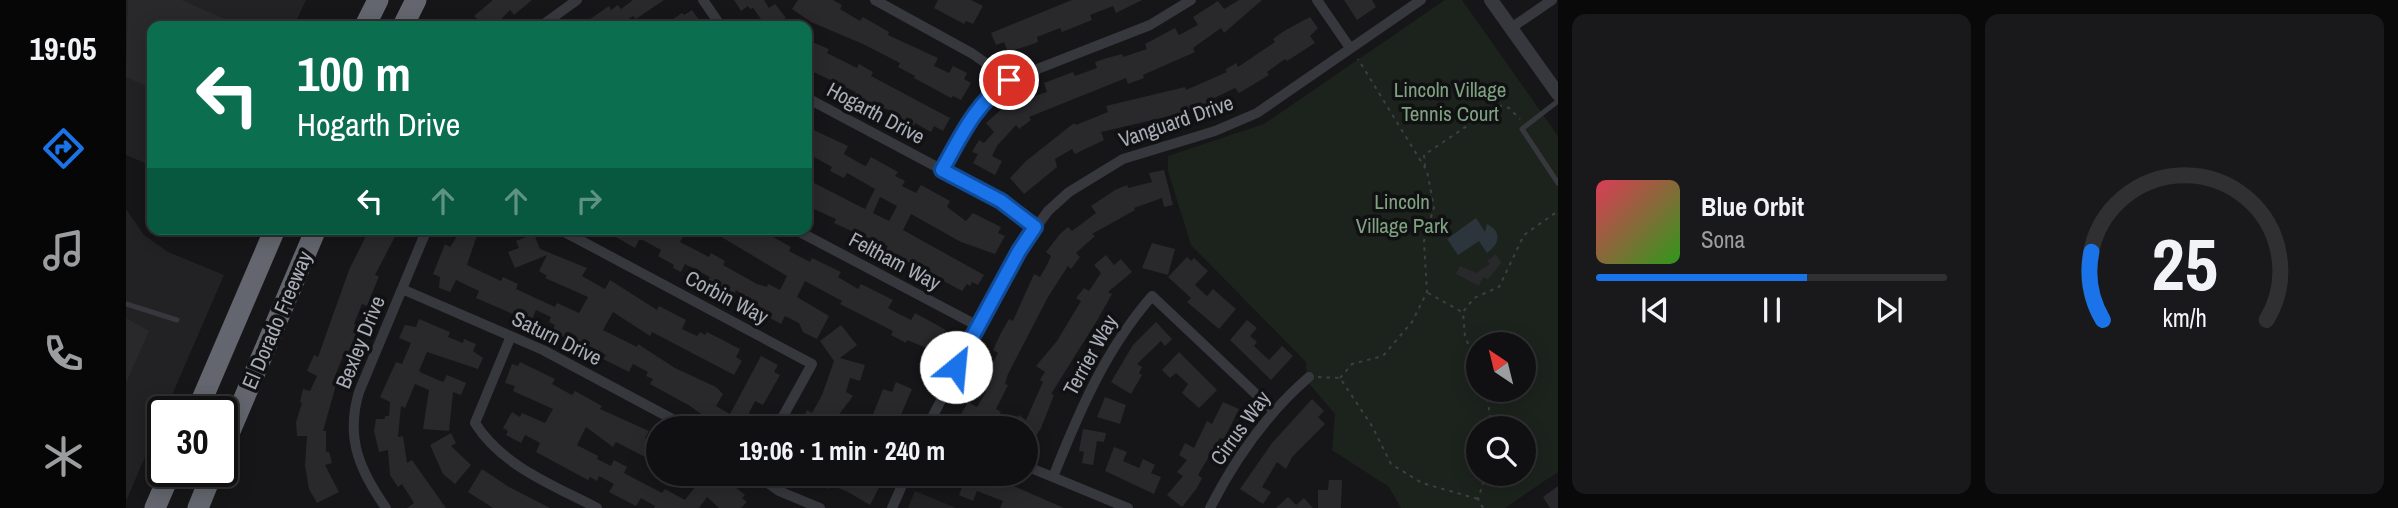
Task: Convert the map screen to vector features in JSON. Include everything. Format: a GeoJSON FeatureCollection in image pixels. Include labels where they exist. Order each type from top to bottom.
{"type":"FeatureCollection","features":[{"type":"Feature","properties":{"kind":"highway"},"geometry":{"type":"LineString","coordinates":[[368,21],[378,0]]}},
{"type":"Feature","properties":{"kind":"highway"},"geometry":{"type":"LineString","coordinates":[[406,21],[416,0]]}},
{"type":"Feature","properties":{"kind":"highway","name":"El Dorado Freeway"},"geometry":{"type":"LineString","coordinates":[[203,396],[272,235]]}},
{"type":"Feature","properties":{"kind":"highway","name":"El Dorado Freeway"},"geometry":{"type":"LineString","coordinates":[[238,412],[313,235]]}},
{"type":"Feature","properties":{"kind":"highway"},"geometry":{"type":"LineString","coordinates":[[155,508],[164,487]]}},
{"type":"Feature","properties":{"kind":"highway"},"geometry":{"type":"LineString","coordinates":[[198,508],[207,487]]}},
{"type":"Feature","properties":{"kind":"street"},"geometry":{"type":"LineString","coordinates":[[548,21],[577,0]]}},
{"type":"Feature","properties":{"kind":"street"},"geometry":{"type":"LineString","coordinates":[[704,0],[718,21]]}},
{"type":"Feature","properties":{"kind":"street"},"geometry":{"type":"LineString","coordinates":[[875,0],[973,54],[1009,80]]}},
{"type":"Feature","properties":{"kind":"street"},"geometry":{"type":"LineString","coordinates":[[942,170],[976,110],[993,91],[1009,80],[1150,25],[1191,0]]}},
{"type":"Feature","properties":{"kind":"street"},"geometry":{"type":"LineString","coordinates":[[1317,0],[1350,48]]}},
{"type":"Feature","properties":{"kind":"street","name":"Vanguard Drive"},"geometry":{"type":"LineString","coordinates":[[935,416],[978,326],[1035,227],[1069,191],[1100,170],[1144,150],[1215,131],[1256,113],[1421,0]]}},
{"type":"Feature","properties":{"kind":"street"},"geometry":{"type":"LineString","coordinates":[[1492,0],[1558,94]]}},
{"type":"Feature","properties":{"kind":"street"},"geometry":{"type":"LineString","coordinates":[[1511,28],[1552,0]]}},
{"type":"Feature","properties":{"kind":"street","name":"Hogarth Drive"},"geometry":{"type":"LineString","coordinates":[[812,101],[1001,201],[1035,227]]}},
{"type":"Feature","properties":{"kind":"street","name":"Bexley Drive"},"geometry":{"type":"LineString","coordinates":[[386,508],[360,465],[354,441],[353,416],[359,392],[424,235]]}},
{"type":"Feature","properties":{"kind":"street","name":"Corbin Way"},"geometry":{"type":"LineString","coordinates":[[570,235],[812,364],[783,416]]}},
{"type":"Feature","properties":{"kind":"street","name":"Feltham Way"},"geometry":{"type":"LineString","coordinates":[[805,235],[978,326]]}},
{"type":"Feature","properties":{"kind":"street","name":"Saturn Drive"},"geometry":{"type":"LineString","coordinates":[[402,289],[511,336],[666,416]]}},
{"type":"Feature","properties":{"kind":"street","name":"Terrier Way"},"geometry":{"type":"LineString","coordinates":[[1053,477],[1099,371],[1121,333],[1152,296],[1274,411]]}},
{"type":"Feature","properties":{"kind":"street"},"geometry":{"type":"LineString","coordinates":[[511,336],[475,423],[489,443],[508,460],[597,508]]}},
{"type":"Feature","properties":{"kind":"street","name":"Cirrus Way"},"geometry":{"type":"LineString","coordinates":[[1210,508],[1244,450],[1274,411],[1309,377]]}},
{"type":"Feature","properties":{"kind":"street"},"geometry":{"type":"LineString","coordinates":[[1038,471],[1128,508]]}},
{"type":"Feature","properties":{"kind":"street"},"geometry":{"type":"LineString","coordinates":[[772,486],[821,508]]}},
{"type":"Feature","properties":{"kind":"street"},"geometry":{"type":"LineString","coordinates":[[892,508],[902,486]]}},
{"type":"Feature","properties":{"kind":"lane"},"geometry":{"type":"LineString","coordinates":[[1558,101],[1522,129],[1558,183]]}},
{"type":"Feature","properties":{"kind":"lane"},"geometry":{"type":"LineString","coordinates":[[126,304],[177,320]]}},
{"type":"Feature","properties":{"kind":"path"},"geometry":{"type":"LineString","coordinates":[[1350,48],[1425,168]]}},
{"type":"Feature","properties":{"kind":"path"},"geometry":{"type":"LineString","coordinates":[[1340,379],[1352,364],[1382,356],[1412,322],[1427,292],[1424,241],[1434,207],[1424,155],[1498,105],[1509,108],[1520,119]]}},
{"type":"Feature","properties":{"kind":"path"},"geometry":{"type":"LineString","coordinates":[[1466,339],[1463,312],[1475,298],[1499,287],[1524,235],[1558,211]]}},
{"type":"Feature","properties":{"kind":"path"},"geometry":{"type":"LineString","coordinates":[[1427,292],[1463,312]]}},
{"type":"Feature","properties":{"kind":"path"},"geometry":{"type":"LineString","coordinates":[[1309,377],[1340,379]]}},
{"type":"Feature","properties":{"kind":"path"},"geometry":{"type":"LineString","coordinates":[[1340,379],[1372,426],[1391,464],[1422,483],[1478,499],[1483,508]]}},
{"type":"Feature","properties":{"kind":"path"},"geometry":{"type":"LineString","coordinates":[[1478,499],[1482,486]]}},
{"type":"Feature","properties":{"kind":"shaded area"},"geometry":{"type":"Polygon","coordinates":[[[126,0],[306,0],[296,21],[147,21],[147,164],[126,155],[126,0]]]}},
{"type":"Feature","properties":{"kind":"shaded area"},"geometry":{"type":"Polygon","coordinates":[[[126,209],[144,235],[168,252],[224,275],[172,396],[147,396],[147,453],[126,501],[126,209]]]}},
{"type":"Feature","properties":{"kind":"shaded area"},"geometry":{"type":"Polygon","coordinates":[[[1476,218],[1485,232],[1487,224],[1495,230],[1497,242],[1487,253],[1479,241],[1458,255],[1447,239],[1476,218]]]}},
{"type":"Feature","properties":{"kind":"shaded area"},"geometry":{"type":"Polygon","coordinates":[[[915,491],[956,508],[908,508],[915,491]]]}},
{"type":"Feature","properties":{"kind":"green space","name":"Lincoln Village Park"},"geometry":{"type":"Polygon","coordinates":[[[1445,0],[1462,0],[1558,136],[1558,472],[1505,508],[1401,508],[1389,487],[1332,450],[1335,414],[1307,381],[1306,362],[1191,245],[1168,171],[1168,156],[1264,124],[1445,0]]]}},
{"type":"Feature","properties":{"kind":"building"},"geometry":{"type":"Polygon","coordinates":[[[128,0],[182,0],[229,21],[147,21],[147,87],[126,77],[128,0]]]}},
{"type":"Feature","properties":{"kind":"building"},"geometry":{"type":"Polygon","coordinates":[[[493,0],[532,0],[514,15],[510,10],[499,21],[480,21],[474,16],[493,0]]]}},
{"type":"Feature","properties":{"kind":"building"},"geometry":{"type":"Polygon","coordinates":[[[633,0],[664,0],[636,19],[633,16],[626,21],[587,21],[609,6],[611,10],[618,5],[621,9],[633,0]]]}},
{"type":"Feature","properties":{"kind":"building"},"geometry":{"type":"Polygon","coordinates":[[[734,0],[764,0],[769,8],[775,4],[786,18],[781,21],[762,21],[753,8],[748,6],[741,11],[734,0]]]}},
{"type":"Feature","properties":{"kind":"building"},"geometry":{"type":"Polygon","coordinates":[[[798,0],[833,0],[842,5],[840,9],[860,21],[863,17],[889,32],[888,35],[938,58],[934,66],[949,73],[953,66],[967,73],[964,79],[971,83],[961,100],[953,96],[951,98],[914,78],[915,76],[898,67],[900,63],[812,22],[792,9],[798,0]]]}},
{"type":"Feature","properties":{"kind":"building"},"geometry":{"type":"Polygon","coordinates":[[[938,0],[971,0],[983,6],[973,24],[966,21],[964,24],[934,8],[938,0]]]}},
{"type":"Feature","properties":{"kind":"building"},"geometry":{"type":"Polygon","coordinates":[[[1072,0],[1142,0],[1116,13],[1113,6],[1090,15],[1092,20],[1062,32],[1060,28],[1037,37],[1038,42],[1008,52],[1004,42],[996,45],[991,33],[1072,0]]]}},
{"type":"Feature","properties":{"kind":"building"},"geometry":{"type":"Polygon","coordinates":[[[1239,0],[1262,0],[1224,33],[1221,28],[1193,48],[1195,52],[1143,75],[1144,78],[1128,84],[1126,78],[1029,117],[1031,120],[1019,129],[1016,125],[997,146],[992,156],[1002,161],[995,175],[973,163],[978,154],[972,152],[979,140],[984,143],[994,132],[986,123],[1016,96],[1020,101],[1047,92],[1044,83],[1073,72],[1075,76],[1097,68],[1095,62],[1107,58],[1122,54],[1123,57],[1147,49],[1145,44],[1175,28],[1179,35],[1198,25],[1193,17],[1218,1],[1224,9],[1239,0]]]}},
{"type":"Feature","properties":{"kind":"building"},"geometry":{"type":"Polygon","coordinates":[[[1344,0],[1372,0],[1376,7],[1357,20],[1344,0]]]}},
{"type":"Feature","properties":{"kind":"building"},"geometry":{"type":"Polygon","coordinates":[[[692,10],[700,21],[670,21],[682,13],[684,15],[692,10]]]}},
{"type":"Feature","properties":{"kind":"building"},"geometry":{"type":"Polygon","coordinates":[[[1310,17],[1318,28],[1310,36],[1315,43],[1287,61],[1285,59],[1267,72],[1269,75],[1239,93],[1235,88],[1210,100],[1212,105],[1204,108],[1101,132],[1104,140],[1075,154],[1072,149],[1055,159],[1057,167],[1024,194],[1010,178],[1026,161],[1074,123],[1076,125],[1108,112],[1106,106],[1185,87],[1186,90],[1227,72],[1225,70],[1236,63],[1238,67],[1275,42],[1273,39],[1284,31],[1310,17]]]}},
{"type":"Feature","properties":{"kind":"building"},"geometry":{"type":"Polygon","coordinates":[[[812,42],[829,49],[827,53],[857,68],[859,64],[873,72],[871,76],[950,118],[943,131],[934,126],[931,132],[915,123],[913,128],[885,108],[883,111],[854,95],[856,92],[812,71],[812,42]]]}},
{"type":"Feature","properties":{"kind":"building"},"geometry":{"type":"Polygon","coordinates":[[[812,129],[848,146],[844,154],[863,165],[866,166],[871,157],[898,172],[895,176],[905,181],[902,186],[916,193],[921,185],[950,201],[947,207],[966,221],[973,213],[1001,227],[998,233],[1005,236],[995,254],[961,242],[911,214],[903,230],[984,275],[978,285],[972,282],[962,291],[886,250],[888,246],[834,223],[836,219],[812,208],[814,183],[865,209],[875,189],[847,173],[844,178],[830,171],[832,167],[812,156],[812,129]],[[880,197],[873,213],[889,221],[897,206],[880,197]]]}},
{"type":"Feature","properties":{"kind":"building"},"geometry":{"type":"Polygon","coordinates":[[[1164,170],[1173,205],[1164,207],[1162,198],[1134,208],[1135,210],[1092,234],[1095,236],[1076,253],[1080,257],[1071,269],[1068,266],[1048,297],[1008,374],[1005,384],[1008,385],[996,409],[1001,412],[999,416],[960,416],[968,402],[977,407],[987,390],[975,384],[982,369],[988,372],[998,353],[993,350],[1001,333],[1009,319],[1013,321],[1034,274],[1040,277],[1051,256],[1046,252],[1060,234],[1068,227],[1072,231],[1096,213],[1091,206],[1115,190],[1127,185],[1128,188],[1152,182],[1149,173],[1164,170]]]}},
{"type":"Feature","properties":{"kind":"building"},"geometry":{"type":"Polygon","coordinates":[[[366,235],[396,235],[375,275],[379,276],[367,306],[362,304],[354,324],[359,326],[347,357],[343,356],[335,376],[338,378],[323,431],[326,431],[326,452],[329,452],[332,463],[325,465],[339,492],[317,503],[309,489],[305,466],[307,436],[297,436],[296,422],[303,389],[310,391],[317,376],[307,371],[314,355],[318,357],[349,270],[366,235]]]}},
{"type":"Feature","properties":{"kind":"building"},"geometry":{"type":"Polygon","coordinates":[[[458,235],[477,235],[467,265],[501,281],[503,277],[518,284],[516,289],[555,307],[557,303],[579,313],[588,297],[545,278],[547,276],[539,271],[547,255],[515,268],[508,252],[519,248],[516,241],[534,235],[540,249],[587,268],[582,276],[605,289],[610,280],[657,310],[659,306],[686,320],[682,329],[697,336],[700,332],[705,335],[707,332],[740,349],[736,357],[742,361],[734,375],[652,332],[650,336],[613,312],[603,330],[637,347],[638,344],[675,368],[716,387],[723,394],[716,406],[730,414],[761,356],[778,365],[774,372],[780,375],[763,405],[755,401],[750,416],[704,416],[650,384],[653,379],[646,376],[648,372],[633,364],[629,372],[603,359],[606,355],[583,343],[581,347],[552,331],[555,325],[549,322],[551,317],[536,310],[531,322],[476,298],[479,291],[456,280],[450,292],[439,288],[440,277],[433,274],[445,244],[450,247],[458,235]]]}},
{"type":"Feature","properties":{"kind":"building"},"geometry":{"type":"Polygon","coordinates":[[[612,235],[684,235],[680,242],[709,257],[711,253],[725,261],[723,265],[757,284],[767,287],[768,284],[780,290],[787,276],[718,235],[770,235],[791,247],[789,251],[810,262],[812,258],[841,272],[838,277],[858,289],[861,284],[893,300],[888,308],[911,320],[915,313],[946,330],[944,333],[951,337],[941,354],[907,340],[906,343],[891,335],[893,331],[840,304],[842,301],[805,281],[797,297],[829,316],[817,339],[803,332],[799,323],[785,316],[781,324],[752,308],[755,303],[736,290],[732,298],[706,284],[710,277],[685,264],[681,272],[673,268],[674,265],[658,256],[661,250],[643,240],[639,240],[635,248],[612,235]]]}},
{"type":"Feature","properties":{"kind":"building"},"geometry":{"type":"Polygon","coordinates":[[[1152,243],[1175,249],[1168,275],[1142,268],[1152,243]]]}},
{"type":"Feature","properties":{"kind":"building"},"geometry":{"type":"Polygon","coordinates":[[[1496,254],[1501,263],[1488,279],[1483,277],[1479,286],[1456,274],[1460,266],[1476,273],[1490,264],[1487,261],[1496,254]]]}},
{"type":"Feature","properties":{"kind":"building"},"geometry":{"type":"Polygon","coordinates":[[[1106,255],[1114,265],[1121,259],[1132,272],[1108,292],[1112,294],[1051,394],[1054,395],[1038,433],[1038,416],[1028,416],[1045,372],[1036,366],[1057,341],[1081,301],[1076,298],[1084,288],[1089,291],[1101,273],[1094,265],[1106,255]]]}},
{"type":"Feature","properties":{"kind":"building"},"geometry":{"type":"Polygon","coordinates":[[[1187,257],[1191,261],[1194,258],[1208,271],[1195,285],[1207,296],[1213,289],[1236,309],[1219,329],[1187,302],[1191,298],[1168,277],[1187,257]]]}},
{"type":"Feature","properties":{"kind":"building"},"geometry":{"type":"Polygon","coordinates":[[[126,318],[149,331],[126,383],[126,318]]]}},
{"type":"Feature","properties":{"kind":"building"},"geometry":{"type":"Polygon","coordinates":[[[419,319],[450,332],[448,337],[463,343],[464,339],[476,344],[473,351],[483,358],[478,369],[427,352],[419,371],[443,382],[447,375],[466,383],[461,395],[453,392],[449,431],[423,429],[429,390],[415,384],[405,408],[401,406],[398,437],[403,436],[407,463],[412,460],[446,508],[407,508],[414,503],[402,484],[398,487],[390,475],[388,450],[379,452],[374,431],[376,419],[389,416],[390,402],[380,397],[396,362],[402,364],[411,343],[399,338],[405,325],[416,327],[419,319]]]}},
{"type":"Feature","properties":{"kind":"building"},"geometry":{"type":"Polygon","coordinates":[[[1247,320],[1257,328],[1250,336],[1257,342],[1254,346],[1269,360],[1282,346],[1293,356],[1271,380],[1230,340],[1247,320]]]}},
{"type":"Feature","properties":{"kind":"building"},"geometry":{"type":"Polygon","coordinates":[[[1156,322],[1172,339],[1165,346],[1161,341],[1137,364],[1142,367],[1139,373],[1142,375],[1131,394],[1111,382],[1133,345],[1156,322]]]}},
{"type":"Feature","properties":{"kind":"building"},"geometry":{"type":"Polygon","coordinates":[[[841,325],[857,345],[840,358],[865,365],[860,381],[850,378],[846,392],[853,396],[838,416],[804,416],[807,410],[812,413],[822,395],[834,361],[820,341],[841,325]]]}},
{"type":"Feature","properties":{"kind":"building"},"geometry":{"type":"Polygon","coordinates":[[[1179,352],[1217,390],[1199,408],[1182,393],[1188,384],[1176,373],[1170,378],[1162,370],[1179,352]]]}},
{"type":"Feature","properties":{"kind":"building"},"geometry":{"type":"Polygon","coordinates":[[[520,362],[555,379],[552,384],[572,395],[575,391],[602,406],[600,409],[646,430],[646,457],[616,442],[613,447],[586,427],[577,445],[598,456],[597,459],[611,466],[614,460],[627,467],[624,473],[646,486],[662,493],[665,489],[685,500],[693,486],[734,486],[745,495],[742,498],[747,502],[741,508],[719,508],[707,497],[699,508],[654,508],[655,506],[641,498],[636,506],[609,492],[614,484],[599,476],[597,481],[590,477],[588,480],[536,452],[540,443],[525,435],[521,443],[506,435],[508,431],[503,428],[512,412],[520,417],[522,413],[545,423],[553,409],[513,391],[515,386],[505,383],[512,364],[518,366],[520,362]]]}},
{"type":"Feature","properties":{"kind":"building"},"geometry":{"type":"Polygon","coordinates":[[[896,382],[912,389],[901,416],[872,416],[883,389],[892,392],[896,382]]]}},
{"type":"Feature","properties":{"kind":"building"},"geometry":{"type":"Polygon","coordinates":[[[1105,397],[1126,405],[1120,424],[1097,417],[1105,397]]]}},
{"type":"Feature","properties":{"kind":"building"},"geometry":{"type":"Polygon","coordinates":[[[1312,399],[1324,411],[1318,417],[1325,424],[1292,457],[1286,469],[1277,462],[1262,487],[1271,492],[1263,504],[1240,489],[1272,443],[1312,399]]]}},
{"type":"Feature","properties":{"kind":"building"},"geometry":{"type":"Polygon","coordinates":[[[1223,402],[1239,409],[1224,439],[1220,438],[1198,475],[1202,478],[1197,488],[1182,507],[1167,495],[1183,476],[1177,472],[1187,460],[1179,455],[1185,443],[1194,448],[1207,421],[1212,424],[1223,402]]]}},
{"type":"Feature","properties":{"kind":"building"},"geometry":{"type":"Polygon","coordinates":[[[1083,429],[1106,433],[1104,442],[1097,441],[1093,465],[1082,463],[1084,452],[1079,451],[1083,429]]]}},
{"type":"Feature","properties":{"kind":"building"},"geometry":{"type":"Polygon","coordinates":[[[451,433],[456,443],[451,446],[471,465],[455,484],[443,474],[430,445],[451,433]]]}},
{"type":"Feature","properties":{"kind":"building"},"geometry":{"type":"Polygon","coordinates":[[[1114,447],[1127,452],[1123,461],[1139,468],[1143,459],[1155,465],[1151,473],[1161,477],[1154,494],[1105,471],[1114,447]]]}},
{"type":"Feature","properties":{"kind":"building"},"geometry":{"type":"Polygon","coordinates":[[[482,469],[509,487],[550,508],[493,508],[468,492],[482,469]]]}},
{"type":"Feature","properties":{"kind":"building"},"geometry":{"type":"Polygon","coordinates":[[[1329,480],[1342,480],[1341,508],[1318,508],[1318,490],[1328,490],[1329,480]]]}},
{"type":"Feature","properties":{"kind":"building"},"geometry":{"type":"Polygon","coordinates":[[[833,486],[880,486],[870,505],[833,486]]]}},
{"type":"Feature","properties":{"kind":"building"},"geometry":{"type":"Polygon","coordinates":[[[963,486],[1014,486],[1064,508],[1000,508],[1003,501],[977,491],[973,501],[959,495],[963,486]]]}},
{"type":"Feature","properties":{"kind":"building"},"geometry":{"type":"Polygon","coordinates":[[[1558,486],[1558,508],[1550,508],[1543,497],[1558,486]]]}},
{"type":"Feature","properties":{"kind":"building"},"geometry":{"type":"Polygon","coordinates":[[[1288,497],[1296,505],[1304,498],[1313,508],[1276,508],[1288,497]]]}},
{"type":"Feature","properties":{"kind":"route"},"geometry":{"type":"LineString","coordinates":[[956,367],[1019,251],[1035,227],[1001,201],[942,170],[976,110],[993,91],[1009,80]]}},
{"type":"Feature","properties":{"kind":"park label","name":"Lincoln Village Tennis Court"},"geometry":{"type":"Point","coordinates":[1450,101]}}]}
